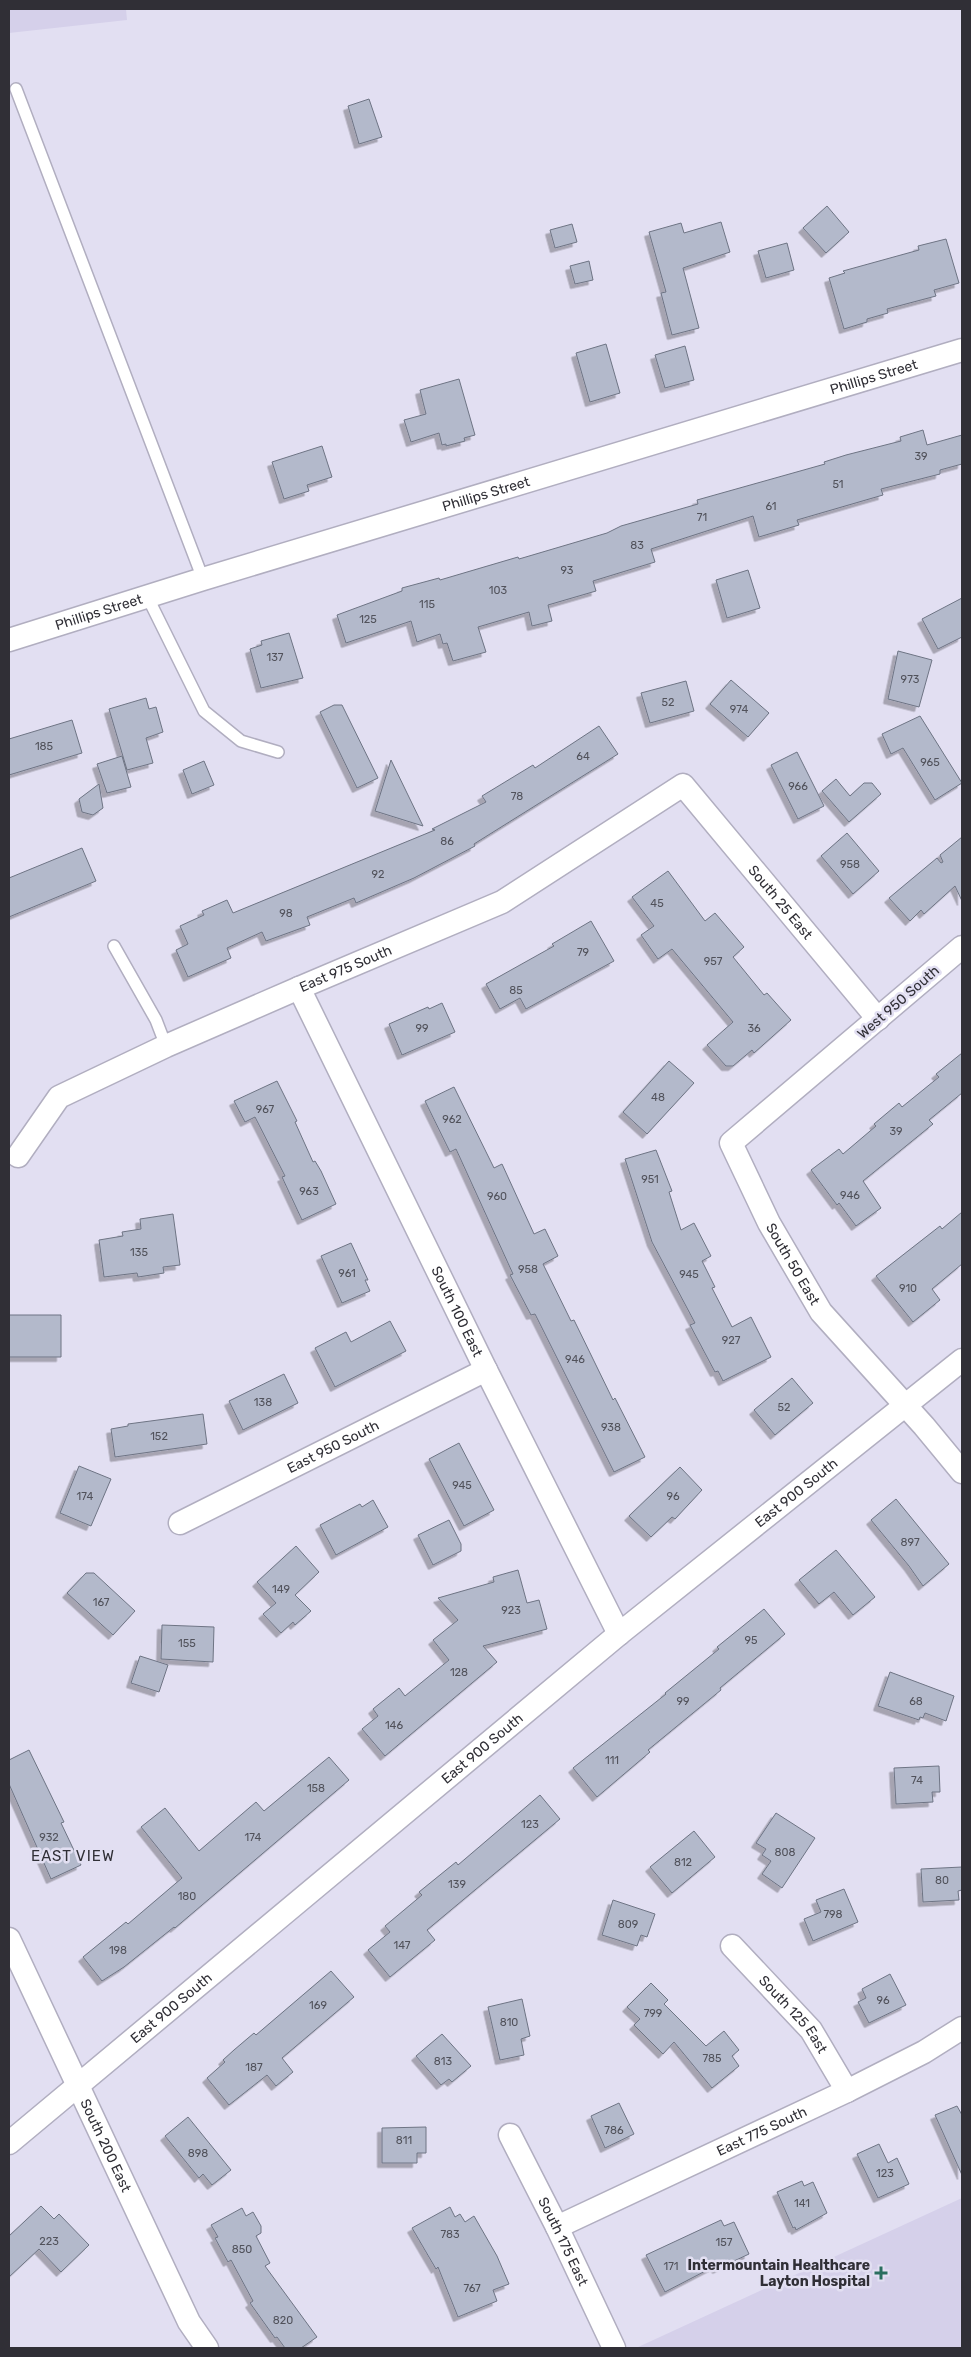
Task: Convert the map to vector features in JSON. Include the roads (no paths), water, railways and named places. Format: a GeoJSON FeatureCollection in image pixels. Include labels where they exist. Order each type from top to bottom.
{"type":"FeatureCollection","features":[{"type":"Feature","properties":{"kind":"street","name":"Phillips Street"},"geometry":{"type":"LineString","coordinates":[[9,640],[146,596],[962,350]]}},
{"type":"Feature","properties":{"kind":"street","name":"East 975 South"},"geometry":{"type":"LineString","coordinates":[[18,1156],[59,1097],[166,1046],[502,902],[683,785]]}},
{"type":"Feature","properties":{"kind":"street","name":"South 25 East"},"geometry":{"type":"LineString","coordinates":[[683,785],[878,1019]]}},
{"type":"Feature","properties":{"kind":"street","name":"West 950 South"},"geometry":{"type":"LineString","coordinates":[[833,1058],[962,947]]}},
{"type":"Feature","properties":{"kind":"street","name":"South 100 East"},"geometry":{"type":"LineString","coordinates":[[299,988],[486,1370],[619,1634]]}},
{"type":"Feature","properties":{"kind":"street","name":"South 50 East"},"geometry":{"type":"LineString","coordinates":[[833,1058],[731,1143],[769,1223],[821,1312],[906,1406],[962,1472]]}},
{"type":"Feature","properties":{"kind":"street","name":"East 900 South"},"geometry":{"type":"LineString","coordinates":[[9,2143],[619,1634],[962,1360]]}},
{"type":"Feature","properties":{"kind":"street","name":"East 950 South"},"geometry":{"type":"LineString","coordinates":[[180,1524],[486,1370]]}},
{"type":"Feature","properties":{"kind":"street","name":"South 200 East"},"geometry":{"type":"LineString","coordinates":[[9,1939],[189,2322],[207,2348]]}},
{"type":"Feature","properties":{"kind":"street","name":"South 125 East"},"geometry":{"type":"LineString","coordinates":[[732,1946],[811,2030],[847,2090]]}},
{"type":"Feature","properties":{"kind":"street","name":"East 775 South"},"geometry":{"type":"LineString","coordinates":[[557,2227],[847,2090],[924,2052],[962,2028]]}},
{"type":"Feature","properties":{"kind":"street","name":"South 175 East"},"geometry":{"type":"LineString","coordinates":[[510,2135],[557,2227],[614,2348]]}},
{"type":"Feature","properties":{"kind":"lane"},"geometry":{"type":"LineString","coordinates":[[16,89],[203,579]]}},
{"type":"Feature","properties":{"kind":"lane"},"geometry":{"type":"LineString","coordinates":[[146,596],[204,711],[241,741],[278,752]]}},
{"type":"Feature","properties":{"kind":"lane"},"geometry":{"type":"LineString","coordinates":[[114,946],[156,1020],[166,1046]]}},
{"type":"Feature","properties":{"kind":"place","name":"Intermountain Healthcare Layton Hospital"},"geometry":{"type":"Point","coordinates":[881,2273]}},
{"type":"Feature","properties":{"kind":"district","name":"EAST VIEW"},"geometry":{"type":"Point","coordinates":[73,1856]}}]}
